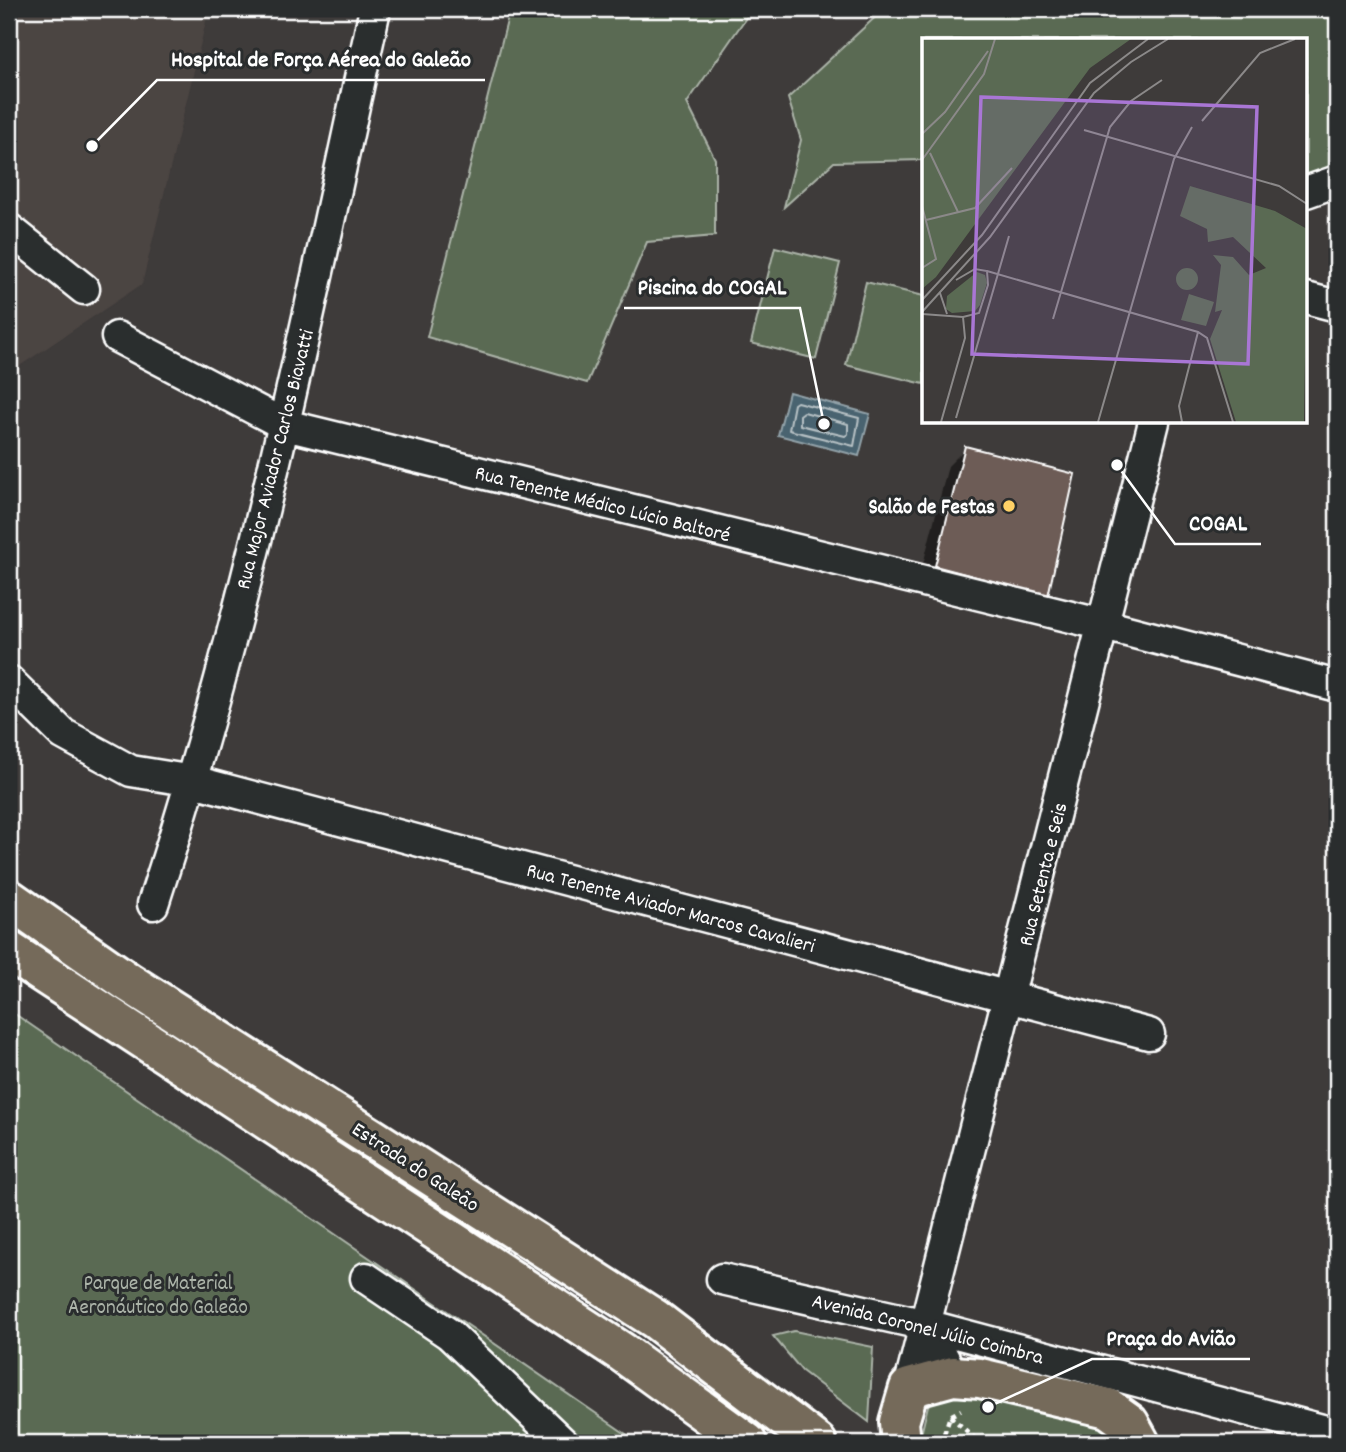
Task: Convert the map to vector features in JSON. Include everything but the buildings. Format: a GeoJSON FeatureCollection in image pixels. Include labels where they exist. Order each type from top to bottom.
{"type":"FeatureCollection","features":[{"type":"Feature","properties":{"kind":"main road","name":"Estrada do Galeão"},"geometry":{"type":"LineString","coordinates":[[9,899],[128,982],[655,1319],[817,1443]]}},
{"type":"Feature","properties":{"kind":"main road","name":"Estrada do Galeão"},"geometry":{"type":"LineString","coordinates":[[9,951],[612,1346],[747,1443]]}},
{"type":"Feature","properties":{"kind":"main road"},"geometry":{"type":"LineString","coordinates":[[901,1443],[899,1422],[930,1381],[980,1378],[1108,1408],[1129,1423],[1140,1443]]}},
{"type":"Feature","properties":{"kind":"street","name":"Rua Major Aviador Carlos Biavatti"},"geometry":{"type":"LineString","coordinates":[[153,904],[193,781],[285,425],[375,9]]}},
{"type":"Feature","properties":{"kind":"street"},"geometry":{"type":"LineString","coordinates":[[1308,191],[1337,181]]}},
{"type":"Feature","properties":{"kind":"street"},"geometry":{"type":"LineString","coordinates":[[9,229],[84,289]]}},
{"type":"Feature","properties":{"kind":"street"},"geometry":{"type":"LineString","coordinates":[[1308,299],[1337,306]]}},
{"type":"Feature","properties":{"kind":"street","name":"Rua Tenente Médico Lúcio Baltoré"},"geometry":{"type":"LineString","coordinates":[[117,337],[285,425],[1104,625],[1337,686]]}},
{"type":"Feature","properties":{"kind":"street","name":"Rua Setenta e Seis"},"geometry":{"type":"LineString","coordinates":[[930,1381],[926,1325],[1011,997],[1154,424]]}},
{"type":"Feature","properties":{"kind":"street","name":"Rua Tenente Aviador Marcos Cavalieri"},"geometry":{"type":"LineString","coordinates":[[9,681],[62,734],[131,771],[193,781],[1149,1034]]}},
{"type":"Feature","properties":{"kind":"street"},"geometry":{"type":"LineString","coordinates":[[366,1278],[449,1334],[563,1443]]}},
{"type":"Feature","properties":{"kind":"street","name":"Avenida Coronel Júlio Coimbra"},"geometry":{"type":"LineString","coordinates":[[722,1279],[926,1325],[1337,1434]]}},
{"type":"Feature","properties":{"kind":"street"},"geometry":{"type":"LineString","coordinates":[[926,1325],[930,1381]]}},
{"type":"Feature","properties":{"kind":"path"},"geometry":{"type":"LineString","coordinates":[[930,1381],[950,1416],[980,1443]]}},
{"type":"Feature","properties":{"kind":"shaded area"},"geometry":{"type":"Polygon","coordinates":[[[9,9],[209,9],[142,284],[9,373],[9,9]]]}},
{"type":"Feature","properties":{"kind":"green space"},"geometry":{"type":"Polygon","coordinates":[[[510,9],[752,9],[687,103],[715,159],[715,236],[647,242],[587,383],[427,337],[510,9]]]}},
{"type":"Feature","properties":{"kind":"green space"},"geometry":{"type":"Polygon","coordinates":[[[884,9],[1337,9],[1337,165],[1308,176],[1308,38],[922,38],[922,160],[834,162],[784,207],[801,140],[788,98],[884,9]]]}},
{"type":"Feature","properties":{"kind":"green space"},"geometry":{"type":"Polygon","coordinates":[[[775,247],[840,263],[816,359],[751,343],[775,247]]]}},
{"type":"Feature","properties":{"kind":"green space"},"geometry":{"type":"Polygon","coordinates":[[[866,282],[922,296],[922,384],[846,365],[866,282]]]}},
{"type":"Feature","properties":{"kind":"green space","name":"Parque de Material Aeronáutico do Galeão"},"geometry":{"type":"Polygon","coordinates":[[[9,1010],[639,1443],[9,1443],[9,1010]]]}},
{"type":"Feature","properties":{"kind":"green space"},"geometry":{"type":"Polygon","coordinates":[[[794,1331],[873,1347],[869,1422],[802,1371],[773,1336],[794,1331]]]}},
{"type":"Feature","properties":{"kind":"green space"},"geometry":{"type":"Polygon","coordinates":[[[971,1387],[1091,1417],[1121,1443],[919,1443],[930,1397],[971,1387]]]}},
{"type":"Feature","properties":{"kind":"water"},"geometry":{"type":"Polygon","coordinates":[[[789,392],[870,414],[859,456],[778,435],[789,392]]]}},
{"type":"Feature","properties":{"kind":"place","name":"Hospital de Força Aérea do Galeão"},"geometry":{"type":"Point","coordinates":[92,146]}},
{"type":"Feature","properties":{"kind":"place","name":"Piscina do COGAL"},"geometry":{"type":"Point","coordinates":[824,424]}},
{"type":"Feature","properties":{"kind":"place","name":"COGAL"},"geometry":{"type":"Point","coordinates":[1117,465]}},
{"type":"Feature","properties":{"kind":"place","name":"Salão de Festas"},"geometry":{"type":"Point","coordinates":[1009,506]}},
{"type":"Feature","properties":{"kind":"place","name":"Praça do Avião"},"geometry":{"type":"Point","coordinates":[988,1407]}}]}
